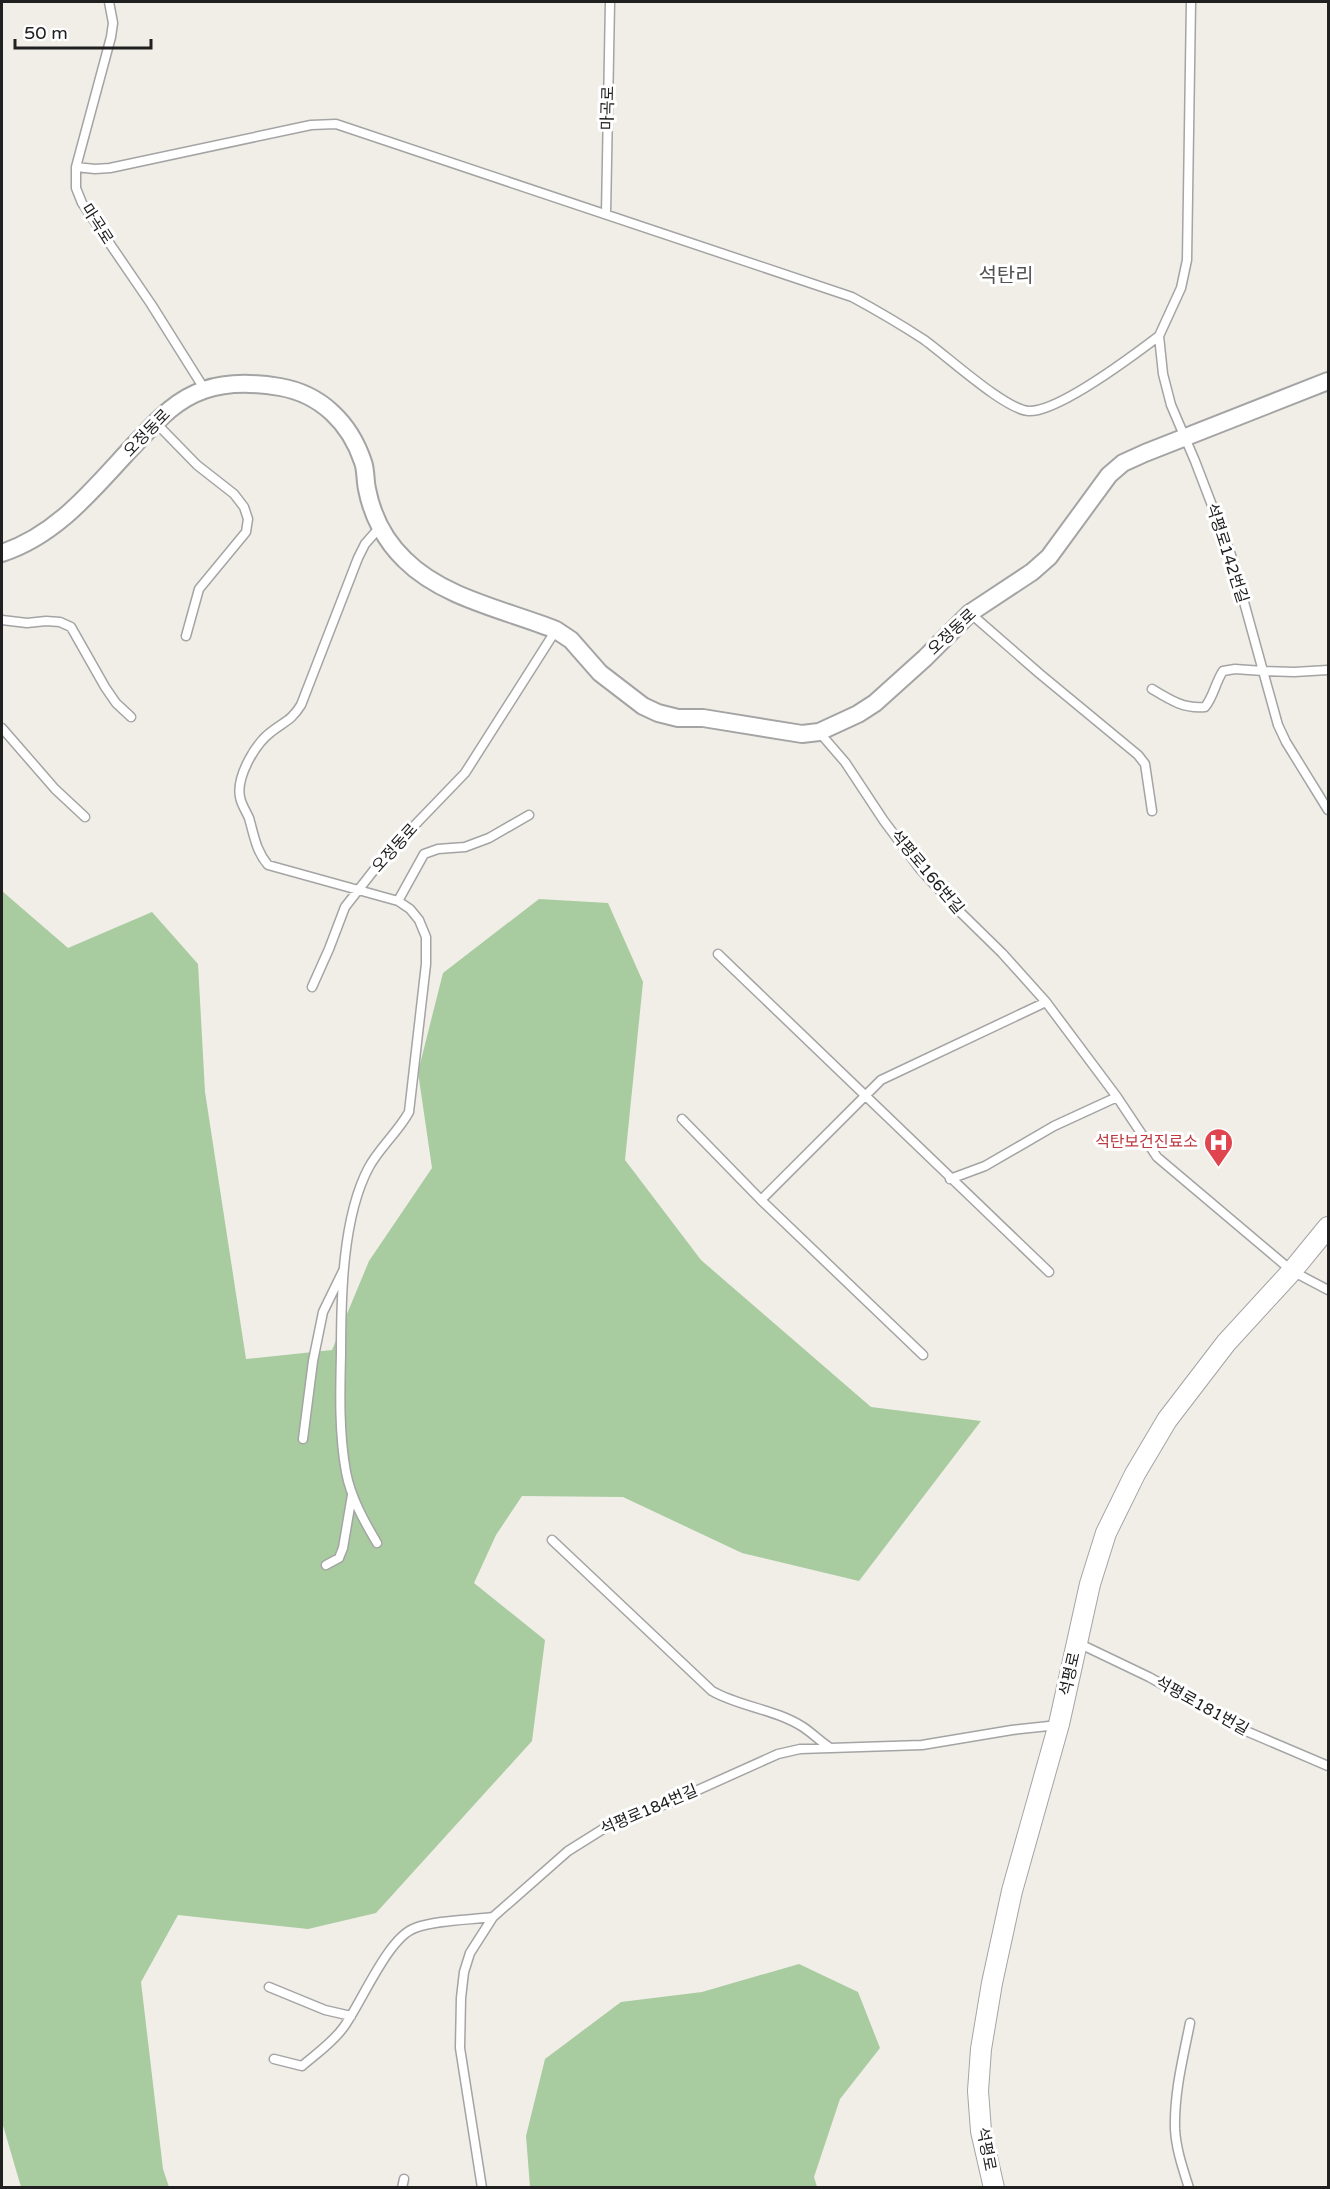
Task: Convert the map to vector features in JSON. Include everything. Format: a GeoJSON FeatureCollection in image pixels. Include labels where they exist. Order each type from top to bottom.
{"type":"FeatureCollection","features":[{"type":"Feature","properties":{"kind":"street","name":"오정동로"},"geometry":{"type":"LineString","coordinates":[[2,553],[27,543],[63,519],[176,403],[205,390],[261,384],[288,389],[317,400],[343,423],[364,463],[367,489],[385,536],[405,560],[434,584],[556,630],[572,640],[600,673],[643,706],[658,713],[678,718],[703,718],[802,734],[819,732],[858,714],[875,702],[925,658],[970,613],[1032,572],[1049,557],[1109,475],[1123,463],[1329,381]]}},
{"type":"Feature","properties":{"kind":"street","name":"석평로"},"geometry":{"type":"LineString","coordinates":[[994,2187],[981,2131],[978,2091],[981,2049],[992,1983],[1012,1891],[1059,1725],[1090,1584],[1106,1533],[1135,1474],[1167,1420],[1226,1343],[1329,1227]]}},
{"type":"Feature","properties":{"kind":"lane","name":"마곡로"},"geometry":{"type":"LineString","coordinates":[[109,2],[113,23],[111,37],[76,167],[76,188],[82,203],[151,304],[205,390]]}},
{"type":"Feature","properties":{"kind":"lane","name":"마곡로"},"geometry":{"type":"LineString","coordinates":[[606,214],[610,2]]}},
{"type":"Feature","properties":{"kind":"lane"},"geometry":{"type":"LineString","coordinates":[[76,167],[110,168],[311,125],[336,124],[852,297],[889,317],[924,340],[999,398],[1018,409],[1030,411],[1046,408],[1062,401],[1130,358],[1159,336],[1181,288],[1186,260],[1191,2]]}},
{"type":"Feature","properties":{"kind":"lane","name":"석평로142번길"},"geometry":{"type":"LineString","coordinates":[[1159,336],[1163,374],[1171,405],[1231,555],[1278,725],[1286,742],[1329,810]]}},
{"type":"Feature","properties":{"kind":"lane"},"geometry":{"type":"LineString","coordinates":[[155,422],[196,465],[234,494],[244,507],[248,519],[246,532],[199,589],[186,636]]}},
{"type":"Feature","properties":{"kind":"lane"},"geometry":{"type":"LineString","coordinates":[[377,1543],[363,1521],[346,1473],[340,1414],[341,1332],[345,1268],[357,1199],[369,1167],[386,1143],[402,1126],[410,1112],[426,964],[426,937],[420,920],[398,901],[268,865],[257,848],[240,797],[240,781],[259,742],[270,732],[294,718],[358,558],[365,544],[380,526]]}},
{"type":"Feature","properties":{"kind":"lane"},"geometry":{"type":"LineString","coordinates":[[970,613],[1138,755],[1145,764],[1152,811]]}},
{"type":"Feature","properties":{"kind":"lane"},"geometry":{"type":"LineString","coordinates":[[2,620],[27,623],[60,622],[70,627],[105,687],[116,703],[131,717]]}},
{"type":"Feature","properties":{"kind":"lane","name":"오정동로"},"geometry":{"type":"LineString","coordinates":[[312,987],[345,906],[385,856],[465,773],[556,630]]}},
{"type":"Feature","properties":{"kind":"lane"},"geometry":{"type":"LineString","coordinates":[[1152,689],[1175,703],[1191,708],[1205,707],[1212,699],[1216,682],[1223,671],[1235,669],[1294,672],[1329,670]]}},
{"type":"Feature","properties":{"kind":"lane"},"geometry":{"type":"LineString","coordinates":[[2,728],[55,789],[85,817]]}},
{"type":"Feature","properties":{"kind":"lane","name":"석평로166번길"},"geometry":{"type":"LineString","coordinates":[[819,732],[845,762],[884,821],[920,869],[954,906],[1002,952],[1046,1002],[1117,1097],[1157,1157],[1292,1271],[1329,1290]]}},
{"type":"Feature","properties":{"kind":"lane"},"geometry":{"type":"LineString","coordinates":[[398,901],[424,854],[438,849],[471,845],[530,815]]}},
{"type":"Feature","properties":{"kind":"lane"},"geometry":{"type":"LineString","coordinates":[[717,954],[1049,1272]]}},
{"type":"Feature","properties":{"kind":"lane"},"geometry":{"type":"LineString","coordinates":[[761,1200],[881,1080],[1046,1002]]}},
{"type":"Feature","properties":{"kind":"lane"},"geometry":{"type":"LineString","coordinates":[[950,1179],[985,1166],[1035,1136],[1117,1097]]}},
{"type":"Feature","properties":{"kind":"lane"},"geometry":{"type":"LineString","coordinates":[[682,1119],[761,1200],[923,1355]]}},
{"type":"Feature","properties":{"kind":"lane"},"geometry":{"type":"LineString","coordinates":[[303,1439],[313,1361],[323,1312],[345,1268]]}},
{"type":"Feature","properties":{"kind":"lane"},"geometry":{"type":"LineString","coordinates":[[326,1565],[339,1558],[343,1548],[352,1494]]}},
{"type":"Feature","properties":{"kind":"lane"},"geometry":{"type":"LineString","coordinates":[[552,1540],[712,1691],[728,1700],[778,1716],[803,1727],[829,1747]]}},
{"type":"Feature","properties":{"kind":"lane","name":"석평로181번길"},"geometry":{"type":"LineString","coordinates":[[1077,1643],[1149,1677],[1246,1731],[1329,1766]]}},
{"type":"Feature","properties":{"kind":"lane","name":"석평로184번길"},"geometry":{"type":"LineString","coordinates":[[482,2187],[460,2049],[464,1972],[470,1953],[493,1917],[568,1851],[619,1819],[669,1803],[778,1754],[800,1749],[829,1747],[922,1745],[1012,1730],[1059,1725]]}},
{"type":"Feature","properties":{"kind":"lane"},"geometry":{"type":"LineString","coordinates":[[274,2059],[302,2066],[340,2031],[389,1951],[413,1928],[493,1917]]}},
{"type":"Feature","properties":{"kind":"lane"},"geometry":{"type":"LineString","coordinates":[[269,1987],[325,2010],[351,2016]]}},
{"type":"Feature","properties":{"kind":"lane"},"geometry":{"type":"LineString","coordinates":[[1189,2187],[1175,2131],[1176,2102],[1190,2023]]}},
{"type":"Feature","properties":{"kind":"green space"},"geometry":{"type":"Polygon","coordinates":[[[2,891],[68,948],[152,912],[198,964],[205,1092],[246,1359],[332,1350],[369,1261],[432,1168],[418,1072],[443,973],[539,899],[608,903],[643,982],[625,1160],[701,1260],[871,1407],[981,1421],[859,1581],[742,1553],[623,1497],[522,1496],[496,1535],[474,1583],[545,1640],[532,1741],[376,1913],[308,1929],[178,1915],[141,1982],[163,2169],[169,2187],[21,2187],[2,2122],[2,891]]]}},
{"type":"Feature","properties":{"kind":"green space"},"geometry":{"type":"Polygon","coordinates":[[[799,1964],[858,1992],[880,2048],[840,2099],[814,2177],[817,2187],[530,2187],[526,2136],[545,2059],[621,2002],[702,1992],[799,1964]]]}},
{"type":"Feature","properties":{"kind":"place","name":"석탄보건진료소"},"geometry":{"type":"Point","coordinates":[1219,1168]}},
{"type":"Feature","properties":{"kind":"district","name":"석탄리"},"geometry":{"type":"Point","coordinates":[1006,276]}}]}
